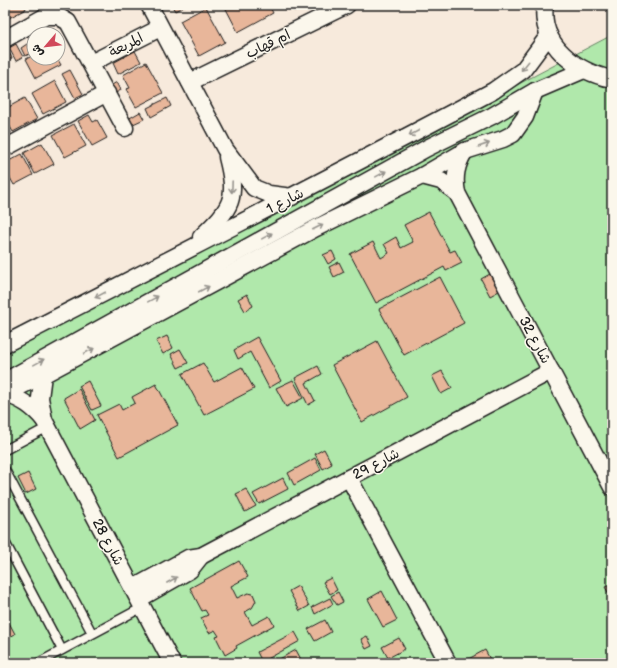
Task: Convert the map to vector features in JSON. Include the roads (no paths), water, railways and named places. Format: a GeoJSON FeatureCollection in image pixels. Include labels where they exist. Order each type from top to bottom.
{"type":"FeatureCollection","features":[{"type":"Feature","properties":{"kind":"street"},"geometry":{"type":"LineString","coordinates":[[149,5],[225,149],[254,188],[269,194],[292,197]]}},
{"type":"Feature","properties":{"kind":"street","name":"ام قهاب"},"geometry":{"type":"LineString","coordinates":[[190,82],[347,5]]}},
{"type":"Feature","properties":{"kind":"street"},"geometry":{"type":"LineString","coordinates":[[545,5],[544,21],[549,35],[558,49],[570,61],[584,70],[599,77],[612,79]]}},
{"type":"Feature","properties":{"kind":"street","name":"المربعة"},"geometry":{"type":"LineString","coordinates":[[5,38],[46,16],[58,16],[68,22],[125,128]]}},
{"type":"Feature","properties":{"kind":"street","name":"المربعة"},"geometry":{"type":"LineString","coordinates":[[91,63],[160,28]]}},
{"type":"Feature","properties":{"kind":"street","name":"شارع 1"},"geometry":{"type":"LineString","coordinates":[[5,344],[292,197],[499,88],[523,70],[549,35]]}},
{"type":"Feature","properties":{"kind":"street","name":"شارع 1"},"geometry":{"type":"LineString","coordinates":[[5,381],[427,148],[492,116],[535,91],[584,70]]}},
{"type":"Feature","properties":{"kind":"street"},"geometry":{"type":"LineString","coordinates":[[5,394],[44,375],[316,228],[422,176],[465,151],[503,139],[513,134],[525,117],[535,91]]}},
{"type":"Feature","properties":{"kind":"street"},"geometry":{"type":"LineString","coordinates":[[5,148],[107,93]]}},
{"type":"Feature","properties":{"kind":"street"},"geometry":{"type":"LineString","coordinates":[[188,249],[227,211],[231,201],[232,178],[225,149]]}},
{"type":"Feature","properties":{"kind":"street","name":"شارع 32"},"geometry":{"type":"LineString","coordinates":[[465,151],[459,160],[456,171],[455,182],[457,193],[612,487]]}},
{"type":"Feature","properties":{"kind":"street","name":"شارع 32"},"geometry":{"type":"LineString","coordinates":[[422,176],[441,181],[457,193]]}},
{"type":"Feature","properties":{"kind":"street","name":"شارع 29"},"geometry":{"type":"LineString","coordinates":[[138,598],[188,558],[201,556],[551,371]]}},
{"type":"Feature","properties":{"kind":"street","name":"شارع 28"},"geometry":{"type":"LineString","coordinates":[[44,375],[40,398],[46,424]]}},
{"type":"Feature","properties":{"kind":"street","name":"شارع 28"},"geometry":{"type":"LineString","coordinates":[[5,394],[23,401],[38,413],[46,424],[172,663]]}},
{"type":"Feature","properties":{"kind":"street"},"geometry":{"type":"LineString","coordinates":[[349,478],[448,663]]}},
{"type":"Feature","properties":{"kind":"lane"},"geometry":{"type":"LineString","coordinates":[[5,450],[46,424]]}},
{"type":"Feature","properties":{"kind":"lane"},"geometry":{"type":"LineString","coordinates":[[5,470],[92,633]]}},
{"type":"Feature","properties":{"kind":"lane"},"geometry":{"type":"LineString","coordinates":[[5,542],[62,650]]}},
{"type":"Feature","properties":{"kind":"lane"},"geometry":{"type":"LineString","coordinates":[[38,663],[92,633],[138,598]]}}]}
